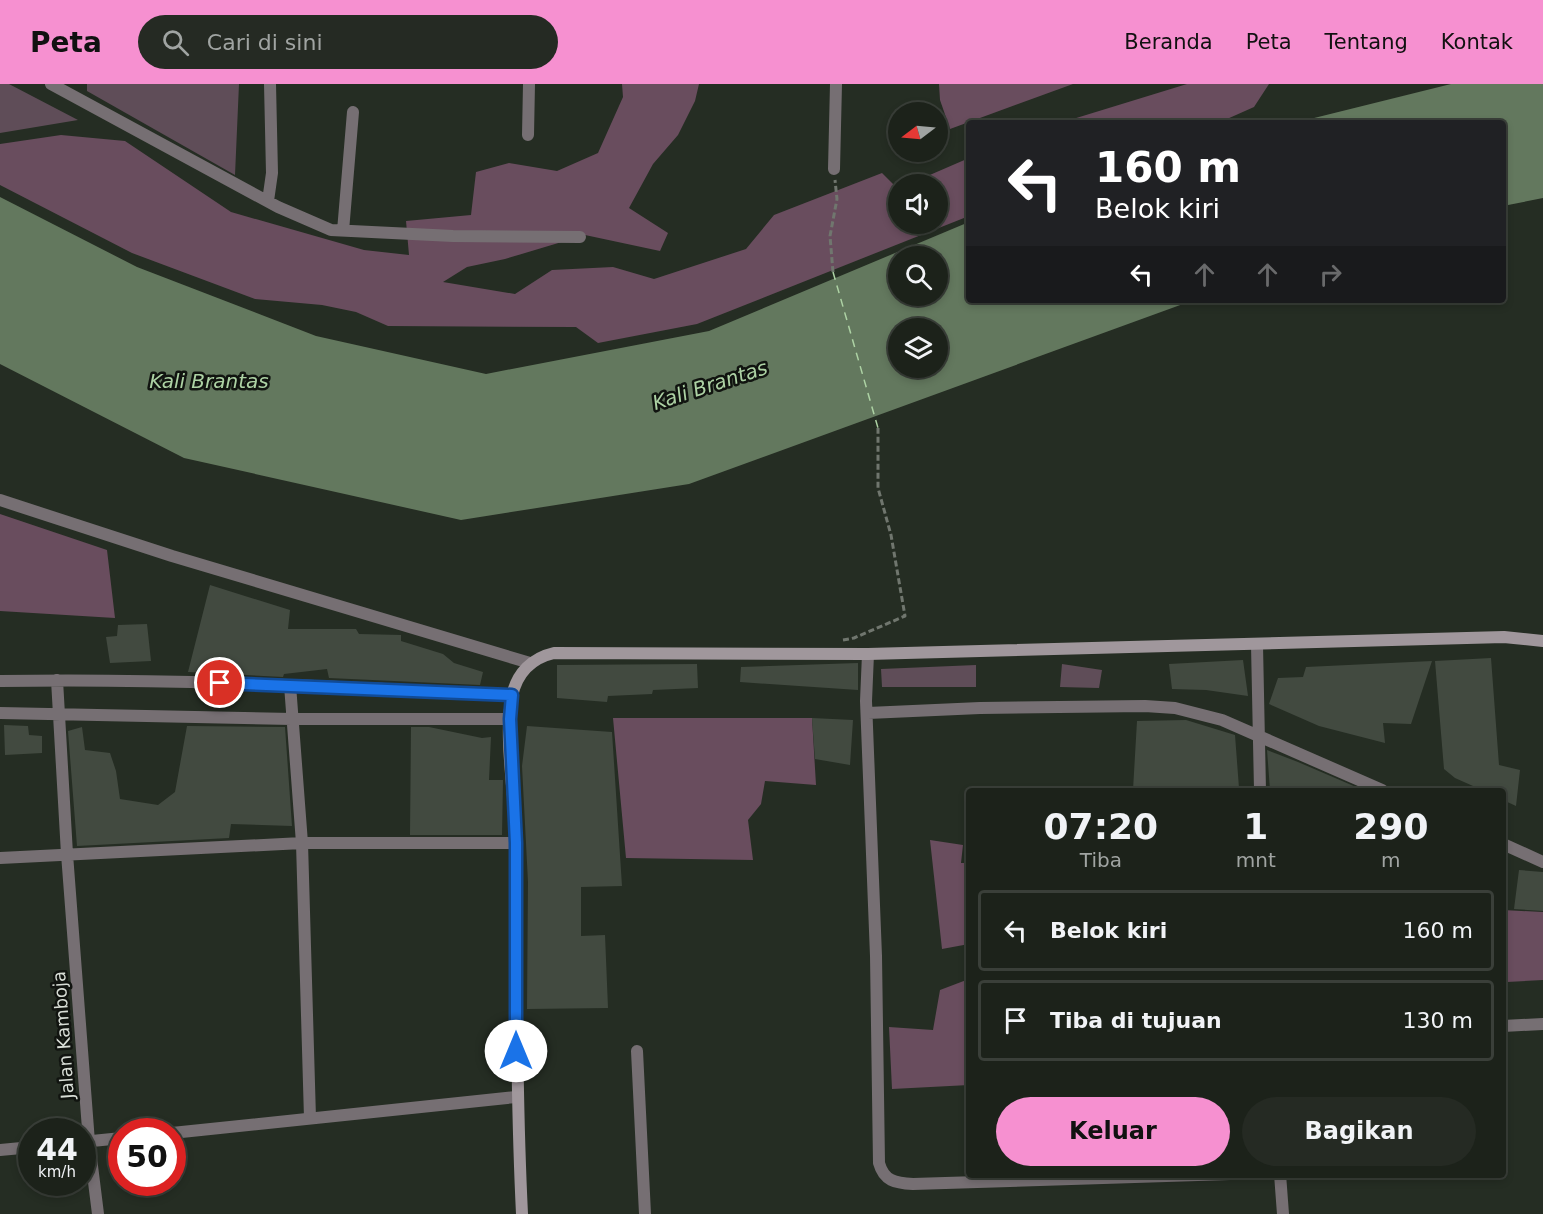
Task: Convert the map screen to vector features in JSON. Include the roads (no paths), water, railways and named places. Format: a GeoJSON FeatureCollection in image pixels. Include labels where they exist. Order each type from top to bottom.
{"type":"FeatureCollection","features":[{"type":"Feature","properties":{"kind":"main road"},"geometry":{"type":"LineString","coordinates":[[522,1214],[516,1097],[516,843],[510,719],[511,700],[518,679],[530,663],[554,653],[868,654],[1504,637],[1543,641]]}},
{"type":"Feature","properties":{"kind":"street"},"geometry":{"type":"LineString","coordinates":[[51,84],[268,201],[314,223],[343,231],[453,236],[580,237]]}},
{"type":"Feature","properties":{"kind":"street"},"geometry":{"type":"LineString","coordinates":[[268,201],[272,173],[270,84]]}},
{"type":"Feature","properties":{"kind":"street"},"geometry":{"type":"LineString","coordinates":[[528,135],[529,84]]}},
{"type":"Feature","properties":{"kind":"street"},"geometry":{"type":"LineString","coordinates":[[834,169],[836,84]]}},
{"type":"Feature","properties":{"kind":"street"},"geometry":{"type":"LineString","coordinates":[[343,231],[353,112]]}},
{"type":"Feature","properties":{"kind":"street"},"geometry":{"type":"LineString","coordinates":[[0,500],[172,556],[530,663]]}},
{"type":"Feature","properties":{"kind":"street"},"geometry":{"type":"LineString","coordinates":[[1257,645],[1260,788]]}},
{"type":"Feature","properties":{"kind":"street"},"geometry":{"type":"LineString","coordinates":[[868,654],[867,707],[881,1170],[887,1180],[903,1183],[1023,1178]]}},
{"type":"Feature","properties":{"kind":"street","name":"Jalan Kamboja"},"geometry":{"type":"LineString","coordinates":[[57,680],[84,1118]]}},
{"type":"Feature","properties":{"kind":"street"},"geometry":{"type":"LineString","coordinates":[[0,681],[290,685],[511,700]]}},
{"type":"Feature","properties":{"kind":"street"},"geometry":{"type":"LineString","coordinates":[[290,685],[302,843],[310,1118]]}},
{"type":"Feature","properties":{"kind":"street"},"geometry":{"type":"LineString","coordinates":[[867,707],[1145,706],[1175,708],[1210,716],[1259,735],[1378,788]]}},
{"type":"Feature","properties":{"kind":"street"},"geometry":{"type":"LineString","coordinates":[[0,713],[292,719],[510,719]]}},
{"type":"Feature","properties":{"kind":"street"},"geometry":{"type":"LineString","coordinates":[[0,858],[302,843],[516,843]]}},
{"type":"Feature","properties":{"kind":"street"},"geometry":{"type":"LineString","coordinates":[[1506,845],[1543,862]]}},
{"type":"Feature","properties":{"kind":"street"},"geometry":{"type":"LineString","coordinates":[[1506,1026],[1543,1024]]}},
{"type":"Feature","properties":{"kind":"street"},"geometry":{"type":"LineString","coordinates":[[637,1051],[645,1214]]}},
{"type":"Feature","properties":{"kind":"street"},"geometry":{"type":"LineString","coordinates":[[186,1131],[516,1097]]}},
{"type":"Feature","properties":{"kind":"street"},"geometry":{"type":"LineString","coordinates":[[0,1150],[18,1148]]}},
{"type":"Feature","properties":{"kind":"street"},"geometry":{"type":"LineString","coordinates":[[1280,1178],[1283,1214]]}},
{"type":"Feature","properties":{"kind":"street","name":"Jalan Kamboja"},"geometry":{"type":"LineString","coordinates":[[95,1196],[98,1214]]}},
{"type":"Feature","properties":{"kind":"water"},"geometry":{"type":"Polygon","coordinates":[[[1451,84],[1543,84],[1543,198],[1506,205],[1506,120],[1306,120],[1451,84]]]}},
{"type":"Feature","properties":{"kind":"water","name":"Kali Brantas"},"geometry":{"type":"Polygon","coordinates":[[[0,197],[137,267],[316,336],[486,374],[709,331],[888,256],[888,306],[948,306],[948,246],[912,246],[940,234],[948,234],[948,231],[966,223],[966,303],[1186,303],[689,484],[461,520],[184,458],[0,364],[0,197]]]}}]}
